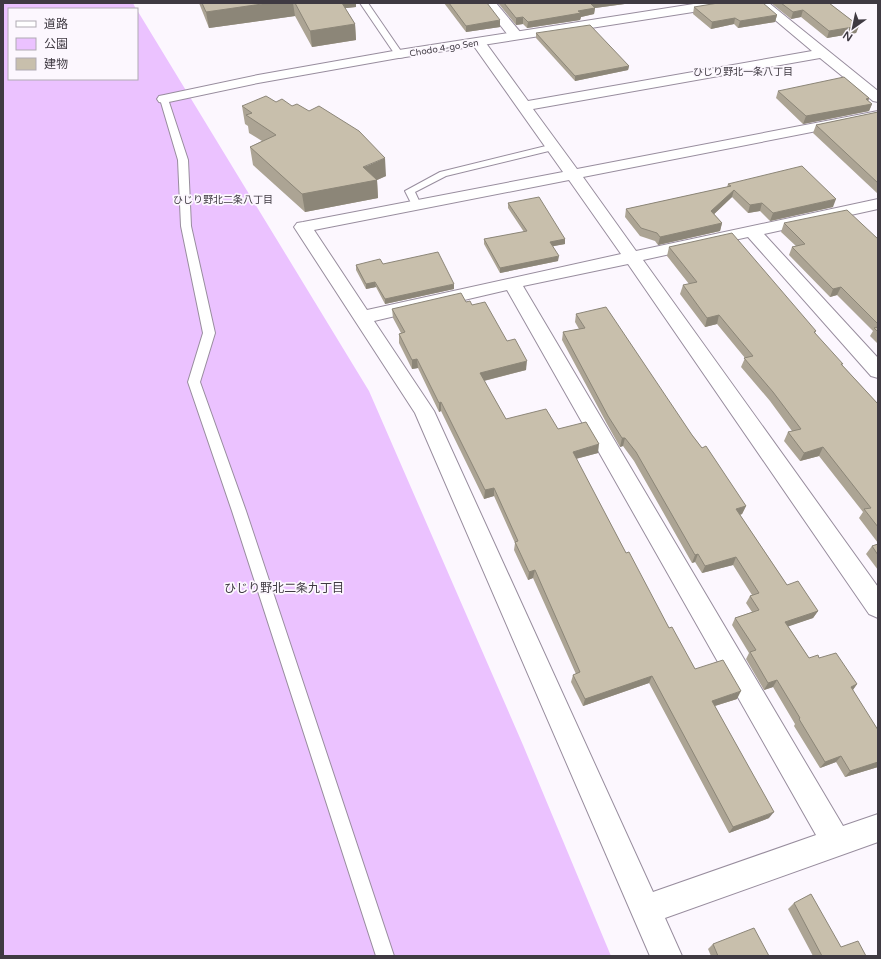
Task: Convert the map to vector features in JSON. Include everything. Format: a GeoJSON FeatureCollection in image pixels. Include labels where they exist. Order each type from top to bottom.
{"type":"FeatureCollection","features":[{"type":"Feature","properties":{"kind":"street"},"geometry":{"type":"LineString","coordinates":[[489,3],[516,36]]}},
{"type":"Feature","properties":{"kind":"street","name":"Chodo 4-go Sen"},"geometry":{"type":"LineString","coordinates":[[164,99],[258,79],[399,54],[725,3]]}},
{"type":"Feature","properties":{"kind":"street"},"geometry":{"type":"LineString","coordinates":[[761,3],[878,98]]}},
{"type":"Feature","properties":{"kind":"street"},"geometry":{"type":"LineString","coordinates":[[478,42],[632,257],[878,607]]}},
{"type":"Feature","properties":{"kind":"street"},"geometry":{"type":"LineString","coordinates":[[524,106],[823,53]]}},
{"type":"Feature","properties":{"kind":"street"},"geometry":{"type":"LineString","coordinates":[[666,956],[424,411],[303,227],[878,115]]}},
{"type":"Feature","properties":{"kind":"street"},"geometry":{"type":"LineString","coordinates":[[363,317],[632,257],[876,207]]}},
{"type":"Feature","properties":{"kind":"street"},"geometry":{"type":"LineString","coordinates":[[753,232],[878,370]]}},
{"type":"Feature","properties":{"kind":"street"},"geometry":{"type":"LineString","coordinates":[[512,283],[837,843]]}},
{"type":"Feature","properties":{"kind":"street"},"geometry":{"type":"LineString","coordinates":[[645,910],[878,828]]}},
{"type":"Feature","properties":{"kind":"lane"},"geometry":{"type":"LineString","coordinates":[[364,3],[399,54]]}},
{"type":"Feature","properties":{"kind":"lane"},"geometry":{"type":"LineString","coordinates":[[164,99],[183,160],[186,226],[209,333],[194,382],[242,518],[385,956]]}},
{"type":"Feature","properties":{"kind":"lane"},"geometry":{"type":"LineString","coordinates":[[416,205],[410,191],[443,174],[554,147]]}},
{"type":"Feature","properties":{"kind":"green space"},"geometry":{"type":"Polygon","coordinates":[[[3,3],[133,3],[136,8],[8,8],[8,80],[138,80],[138,12],[369,391],[523,745],[611,956],[3,956],[3,3]]]}},
{"type":"Feature","properties":{"kind":"building"},"geometry":{"type":"Polygon","coordinates":[[[202,3],[269,3],[206,12],[202,3]]]}},
{"type":"Feature","properties":{"kind":"building"},"geometry":{"type":"Polygon","coordinates":[[[295,3],[342,3],[355,24],[310,31],[295,3]]]}},
{"type":"Feature","properties":{"kind":"building"},"geometry":{"type":"Polygon","coordinates":[[[449,3],[487,3],[500,20],[466,26],[449,3]]]}},
{"type":"Feature","properties":{"kind":"building"},"geometry":{"type":"Polygon","coordinates":[[[504,3],[590,3],[595,8],[578,11],[581,13],[528,22],[523,17],[516,18],[504,3]]]}},
{"type":"Feature","properties":{"kind":"building"},"geometry":{"type":"Polygon","coordinates":[[[718,3],[763,3],[777,15],[740,21],[735,18],[712,22],[694,7],[718,3]]]}},
{"type":"Feature","properties":{"kind":"building"},"geometry":{"type":"Polygon","coordinates":[[[781,3],[829,3],[859,26],[829,31],[803,10],[793,12],[781,3]]]}},
{"type":"Feature","properties":{"kind":"building"},"geometry":{"type":"Polygon","coordinates":[[[590,25],[629,66],[575,76],[536,33],[590,25]]]}},
{"type":"Feature","properties":{"kind":"building"},"geometry":{"type":"Polygon","coordinates":[[[844,77],[869,98],[866,99],[872,104],[806,116],[778,91],[844,77]]]}},
{"type":"Feature","properties":{"kind":"building"},"geometry":{"type":"Polygon","coordinates":[[[266,96],[276,102],[282,99],[292,106],[297,104],[309,111],[319,106],[359,131],[385,158],[363,167],[377,180],[302,194],[250,147],[276,135],[246,115],[252,113],[242,106],[266,96]]]}},
{"type":"Feature","properties":{"kind":"building"},"geometry":{"type":"Polygon","coordinates":[[[878,112],[878,183],[816,125],[878,112]]]}},
{"type":"Feature","properties":{"kind":"building"},"geometry":{"type":"Polygon","coordinates":[[[802,166],[836,199],[773,213],[762,203],[750,205],[734,190],[711,211],[722,223],[660,237],[657,233],[641,228],[626,209],[731,186],[728,184],[802,166]]]}},
{"type":"Feature","properties":{"kind":"building"},"geometry":{"type":"Polygon","coordinates":[[[539,197],[565,239],[550,242],[559,256],[500,268],[484,239],[527,231],[508,203],[539,197]]]}},
{"type":"Feature","properties":{"kind":"building"},"geometry":{"type":"Polygon","coordinates":[[[847,210],[878,239],[878,324],[841,287],[833,289],[792,247],[805,244],[784,223],[847,210]]]}},
{"type":"Feature","properties":{"kind":"building"},"geometry":{"type":"Polygon","coordinates":[[[732,233],[816,331],[814,332],[843,364],[841,364],[878,404],[878,527],[864,509],[871,508],[823,447],[804,453],[788,432],[801,429],[773,392],[744,358],[753,356],[719,315],[707,318],[683,285],[697,282],[669,247],[732,233]]]}},
{"type":"Feature","properties":{"kind":"building"},"geometry":{"type":"Polygon","coordinates":[[[438,252],[454,284],[385,299],[375,282],[366,284],[356,265],[380,259],[383,264],[438,252]]]}},
{"type":"Feature","properties":{"kind":"building"},"geometry":{"type":"Polygon","coordinates":[[[461,293],[466,302],[470,301],[472,305],[485,302],[507,341],[515,339],[527,361],[480,373],[506,419],[546,409],[558,429],[586,422],[599,444],[573,452],[626,553],[629,552],[669,628],[672,627],[695,669],[723,660],[741,691],[712,701],[774,812],[733,827],[652,676],[585,699],[573,675],[580,672],[535,570],[529,572],[515,542],[518,541],[494,488],[485,490],[441,402],[439,403],[417,359],[412,360],[399,334],[405,332],[392,309],[461,293]]]}},
{"type":"Feature","properties":{"kind":"building"},"geometry":{"type":"Polygon","coordinates":[[[606,307],[692,435],[702,448],[706,446],[746,506],[736,509],[787,585],[798,581],[818,611],[785,622],[809,658],[818,655],[819,658],[836,653],[857,684],[851,687],[878,730],[878,762],[850,771],[841,756],[825,762],[777,680],[768,683],[750,652],[756,650],[735,618],[759,610],[750,596],[759,593],[736,557],[705,566],[698,554],[695,555],[636,452],[625,438],[622,438],[608,416],[563,332],[585,328],[576,314],[606,307]]]}},
{"type":"Feature","properties":{"kind":"building"},"geometry":{"type":"Polygon","coordinates":[[[878,544],[878,555],[872,546],[878,544]]]}},
{"type":"Feature","properties":{"kind":"building"},"geometry":{"type":"Polygon","coordinates":[[[811,894],[841,947],[858,941],[866,956],[822,956],[794,903],[811,894]]]}},
{"type":"Feature","properties":{"kind":"building"},"geometry":{"type":"Polygon","coordinates":[[[754,928],[769,956],[718,956],[713,944],[754,928]]]}},
{"type":"Feature","properties":{"kind":"district","name":"ひじり野北一条八丁目"},"geometry":{"type":"Point","coordinates":[743,71]}},
{"type":"Feature","properties":{"kind":"district","name":"ひじり野北二条八丁目"},"geometry":{"type":"Point","coordinates":[223,199]}},
{"type":"Feature","properties":{"kind":"district","name":"ひじり野北二条九丁目"},"geometry":{"type":"Point","coordinates":[284,588]}}]}
